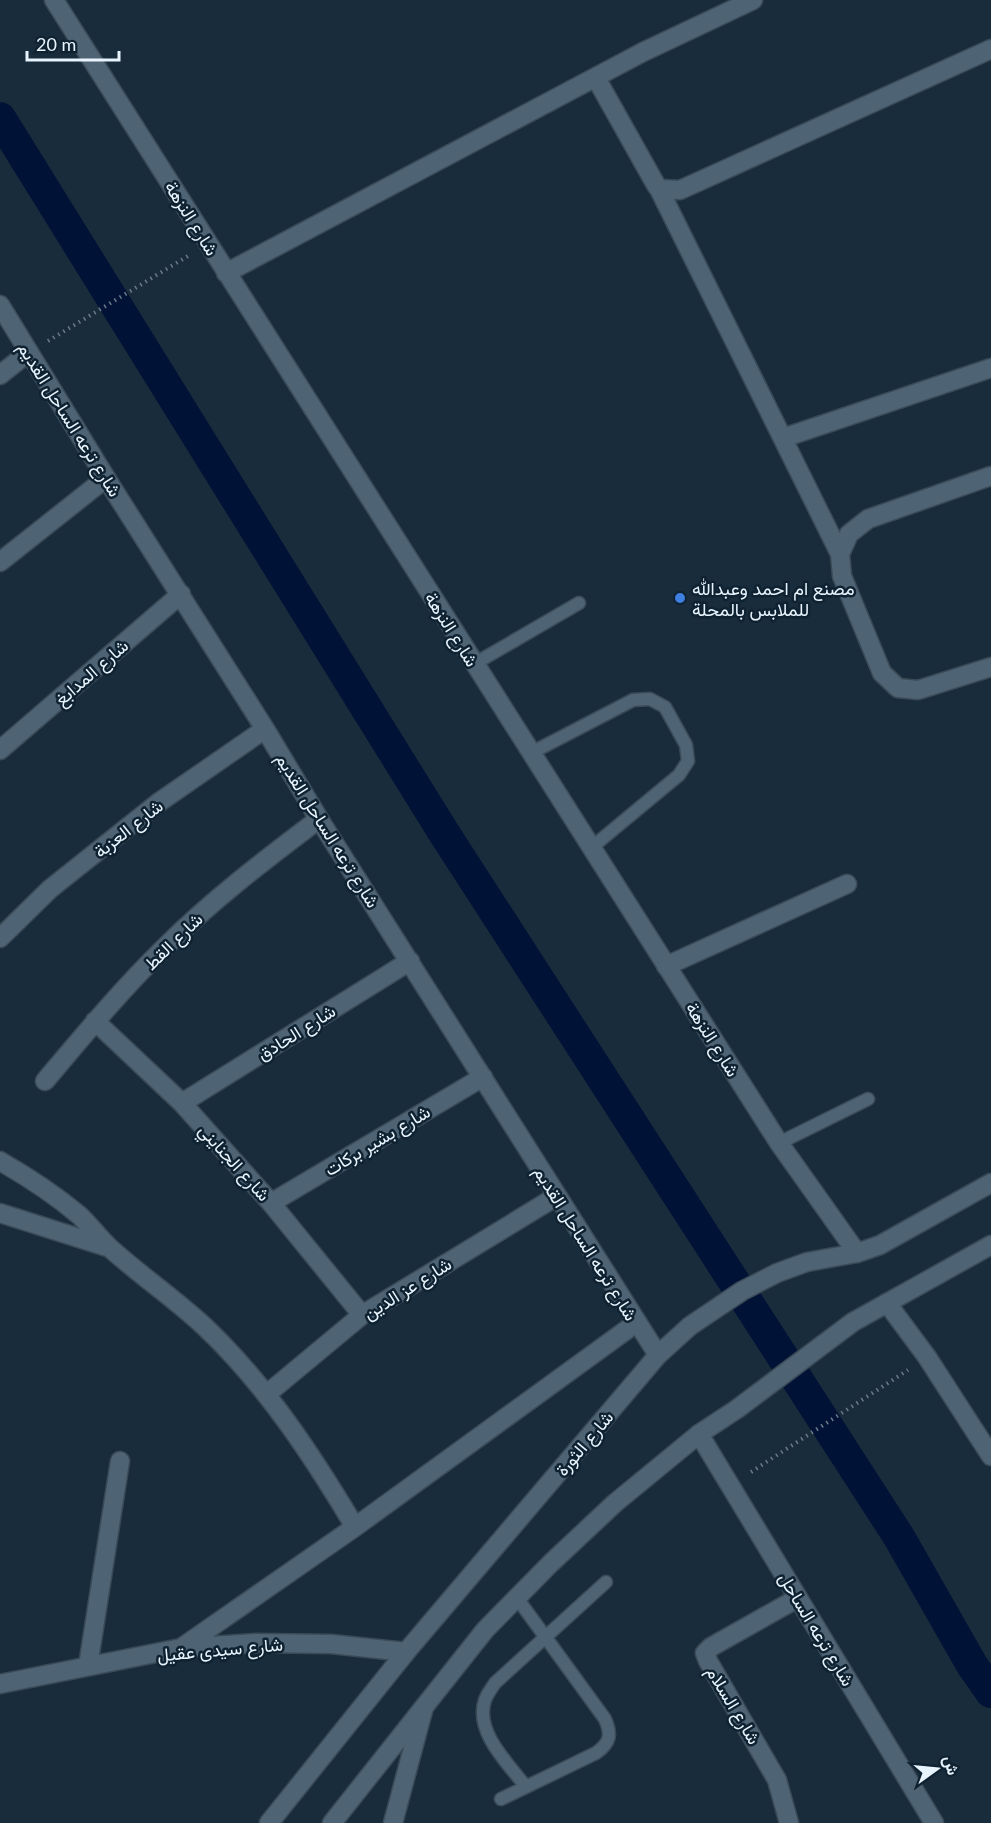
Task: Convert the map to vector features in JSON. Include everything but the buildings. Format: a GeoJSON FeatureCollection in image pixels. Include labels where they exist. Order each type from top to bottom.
{"type":"FeatureCollection","features":[{"type":"Feature","properties":{"kind":"street","name":"شارع النزهة"},"geometry":{"type":"LineString","coordinates":[[54,0],[779,1143],[857,1253]]}},
{"type":"Feature","properties":{"kind":"street"},"geometry":{"type":"LineString","coordinates":[[226,273],[644,52],[753,0]]}},
{"type":"Feature","properties":{"kind":"street"},"geometry":{"type":"LineString","coordinates":[[659,189],[680,190],[991,50]]}},
{"type":"Feature","properties":{"kind":"street"},"geometry":{"type":"LineString","coordinates":[[596,78],[659,189],[840,554],[842,576],[882,673],[898,688],[918,690],[991,667]]}},
{"type":"Feature","properties":{"kind":"street","name":"شارع ترعه الساحل القديم"},"geometry":{"type":"LineString","coordinates":[[0,305],[106,478],[266,729],[319,819],[658,1355]]}},
{"type":"Feature","properties":{"kind":"street"},"geometry":{"type":"LineString","coordinates":[[0,375],[29,352]]}},
{"type":"Feature","properties":{"kind":"street"},"geometry":{"type":"LineString","coordinates":[[783,438],[991,369]]}},
{"type":"Feature","properties":{"kind":"street"},"geometry":{"type":"LineString","coordinates":[[840,554],[849,534],[868,519],[991,476]]}},
{"type":"Feature","properties":{"kind":"street"},"geometry":{"type":"LineString","coordinates":[[0,562],[106,478]]}},
{"type":"Feature","properties":{"kind":"street","name":"شارع المدابغ"},"geometry":{"type":"LineString","coordinates":[[0,750],[181,594]]}},
{"type":"Feature","properties":{"kind":"street","name":"شارع العزبة"},"geometry":{"type":"LineString","coordinates":[[0,938],[50,889],[131,825],[266,729]]}},
{"type":"Feature","properties":{"kind":"street","name":"شارع القط"},"geometry":{"type":"LineString","coordinates":[[45,1082],[95,1021],[164,947],[239,879],[319,819]]}},
{"type":"Feature","properties":{"kind":"street"},"geometry":{"type":"LineString","coordinates":[[666,966],[847,885]]}},
{"type":"Feature","properties":{"kind":"street","name":"شارع الحادق"},"geometry":{"type":"LineString","coordinates":[[182,1103],[410,961]]}},
{"type":"Feature","properties":{"kind":"street","name":"شارع الجنايني"},"geometry":{"type":"LineString","coordinates":[[95,1021],[182,1103],[271,1203],[362,1315]]}},
{"type":"Feature","properties":{"kind":"street","name":"شارع بشير بركات"},"geometry":{"type":"LineString","coordinates":[[271,1203],[483,1077]]}},
{"type":"Feature","properties":{"kind":"street"},"geometry":{"type":"LineString","coordinates":[[0,1161],[52,1194],[80,1217],[109,1248],[204,1326],[248,1370],[322,1473],[355,1527]]}},
{"type":"Feature","properties":{"kind":"street","name":"شارع الثورة"},"geometry":{"type":"LineString","coordinates":[[269,1823],[406,1652],[658,1355],[690,1326],[742,1291],[777,1273],[807,1262],[857,1253],[880,1245],[991,1183]]}},
{"type":"Feature","properties":{"kind":"street","name":"شارع عز الدين"},"geometry":{"type":"LineString","coordinates":[[267,1394],[362,1315],[557,1196]]}},
{"type":"Feature","properties":{"kind":"street"},"geometry":{"type":"LineString","coordinates":[[0,1213],[109,1248]]}},
{"type":"Feature","properties":{"kind":"street"},"geometry":{"type":"LineString","coordinates":[[332,1823],[484,1630],[615,1503],[699,1434],[737,1409],[853,1322],[991,1245]]}},
{"type":"Feature","properties":{"kind":"street"},"geometry":{"type":"LineString","coordinates":[[887,1303],[927,1357],[989,1449]]}},
{"type":"Feature","properties":{"kind":"street"},"geometry":{"type":"LineString","coordinates":[[181,1648],[355,1527],[636,1323]]}},
{"type":"Feature","properties":{"kind":"street","name":"شارع ترعه الساحل"},"geometry":{"type":"LineString","coordinates":[[699,1434],[934,1823]]}},
{"type":"Feature","properties":{"kind":"street"},"geometry":{"type":"LineString","coordinates":[[88,1666],[120,1461]]}},
{"type":"Feature","properties":{"kind":"street","name":"شارع السلام"},"geometry":{"type":"LineString","coordinates":[[789,1823],[777,1780],[705,1653],[711,1647],[798,1598]]}},
{"type":"Feature","properties":{"kind":"street","name":"شارع سيدى عقيل"},"geometry":{"type":"LineString","coordinates":[[0,1684],[181,1648],[256,1642],[331,1644],[406,1652]]}},
{"type":"Feature","properties":{"kind":"street"},"geometry":{"type":"LineString","coordinates":[[393,1823],[424,1707]]}},
{"type":"Feature","properties":{"kind":"lane"},"geometry":{"type":"LineString","coordinates":[[474,664],[579,603]]}},
{"type":"Feature","properties":{"kind":"lane"},"geometry":{"type":"LineString","coordinates":[[531,753],[633,700],[650,699],[664,707],[686,745],[688,761],[679,775],[591,848]]}},
{"type":"Feature","properties":{"kind":"lane"},"geometry":{"type":"LineString","coordinates":[[779,1143],[868,1099]]}},
{"type":"Feature","properties":{"kind":"lane"},"geometry":{"type":"LineString","coordinates":[[526,1787],[490,1738],[483,1719],[485,1700],[495,1683],[606,1582]]}},
{"type":"Feature","properties":{"kind":"lane"},"geometry":{"type":"LineString","coordinates":[[501,1799],[596,1753],[607,1745],[610,1732],[605,1719],[517,1598]]}},
{"type":"Feature","properties":{"kind":"path"},"geometry":{"type":"LineString","coordinates":[[29,352],[208,244]]}},
{"type":"Feature","properties":{"kind":"path"},"geometry":{"type":"LineString","coordinates":[[775,1456],[901,1374]]}},
{"type":"Feature","properties":{"kind":"waterway"},"geometry":{"type":"LineString","coordinates":[[0,118],[444,833],[899,1537],[972,1665],[991,1692]]}},
{"type":"Feature","properties":{"kind":"place","name":"مصنع ام احمد وعبدالله للملابس بالمحلة"},"geometry":{"type":"Point","coordinates":[680,598]}}]}
